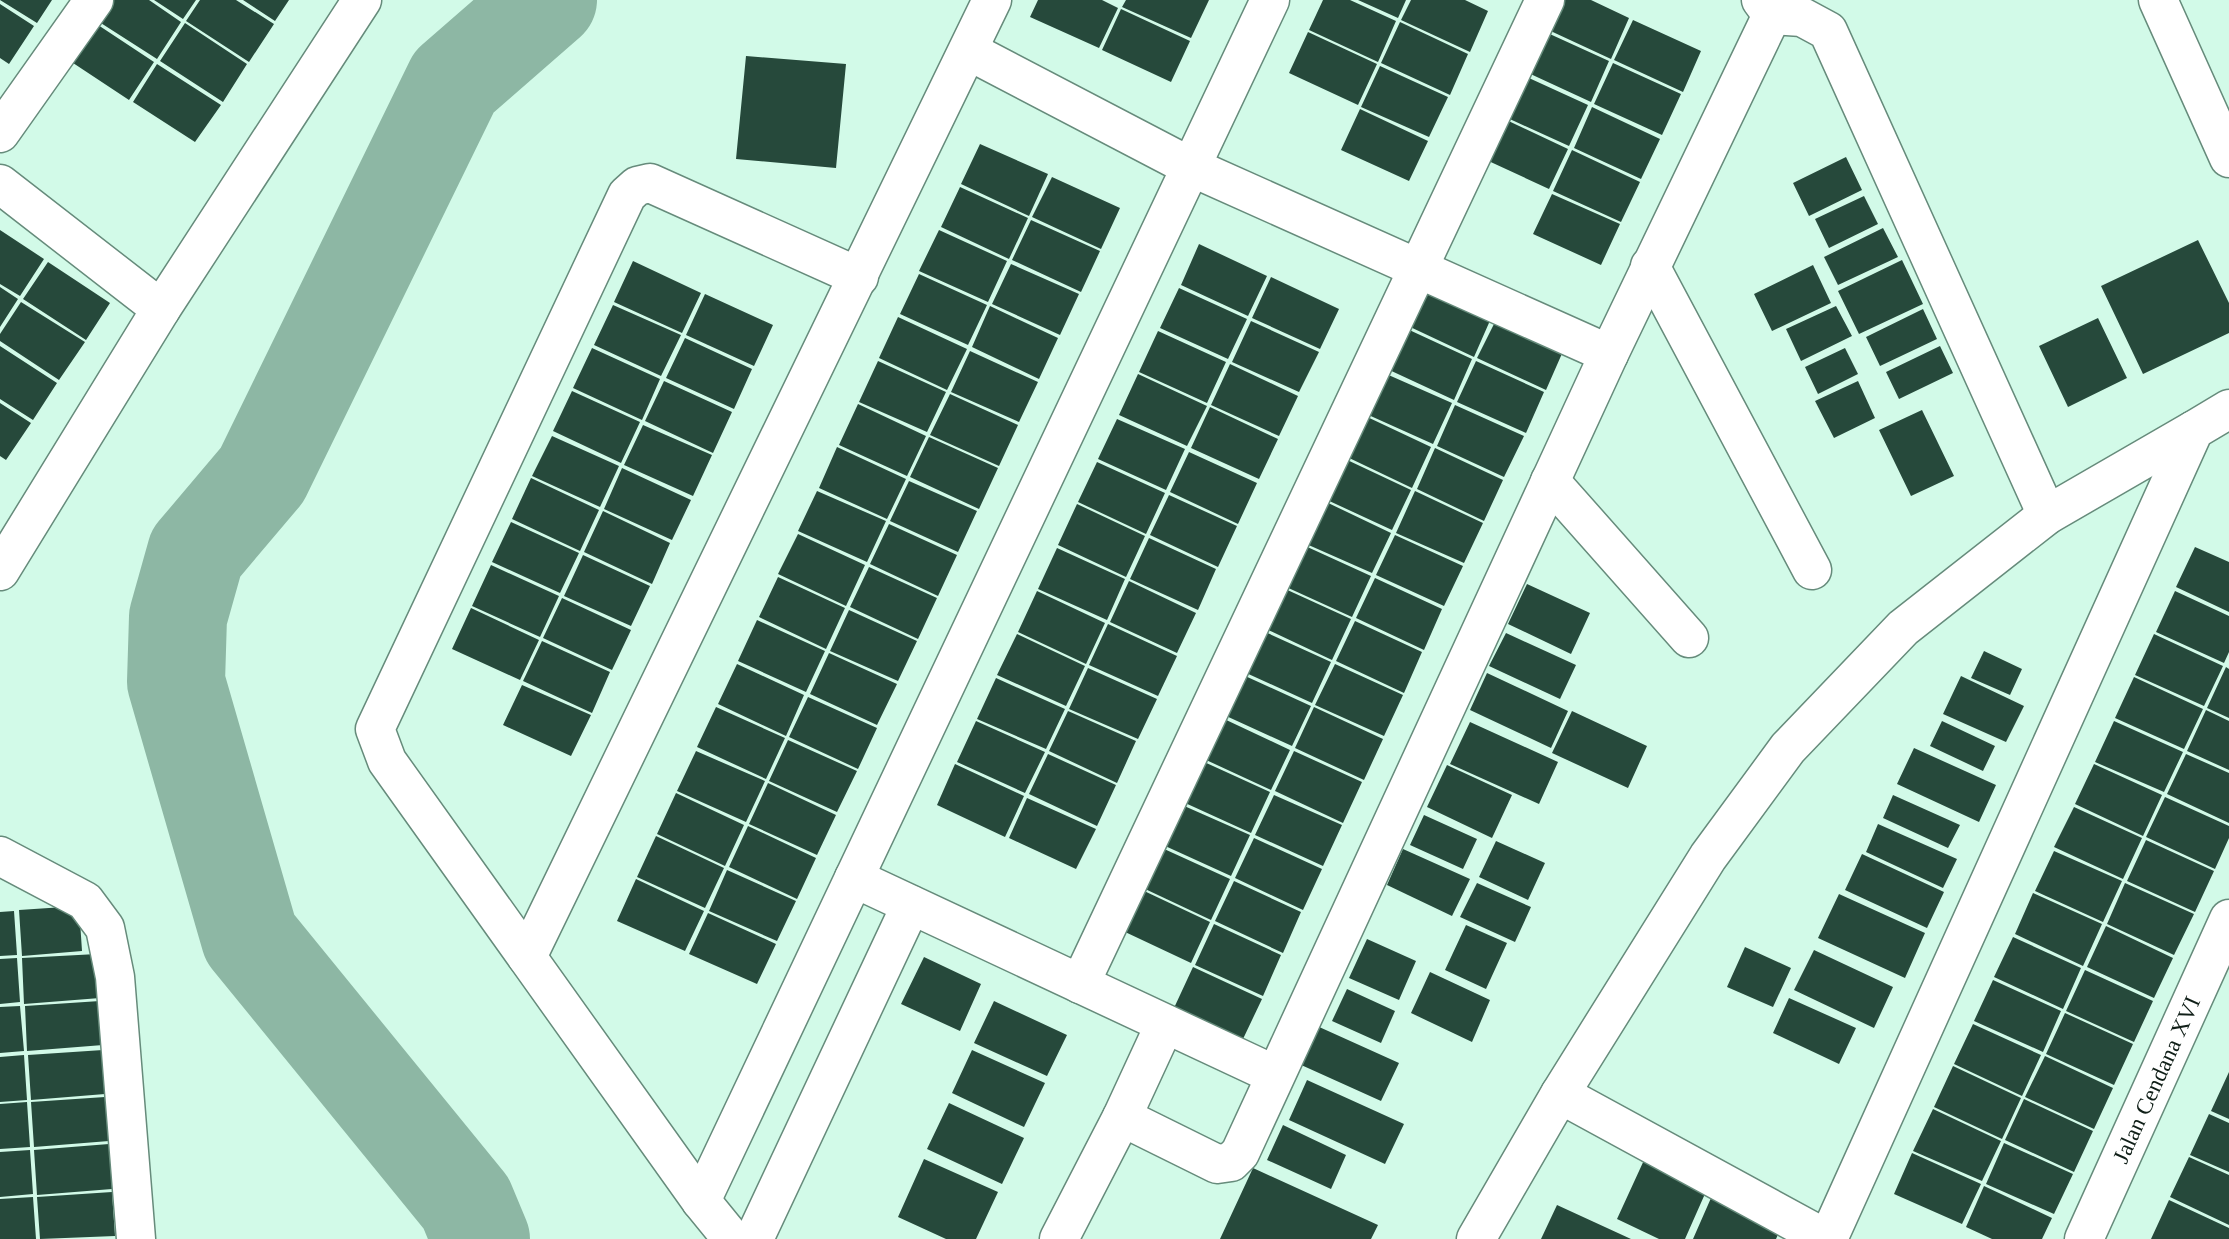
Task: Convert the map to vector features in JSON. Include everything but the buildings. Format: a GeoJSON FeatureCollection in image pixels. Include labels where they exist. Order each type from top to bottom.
{"type":"FeatureCollection","features":[{"type":"Feature","properties":{"kind":"street"},"geometry":{"type":"LineString","coordinates":[[0,133],[94,0]]}},
{"type":"Feature","properties":{"kind":"street"},"geometry":{"type":"LineString","coordinates":[[0,571],[161,309],[362,0]]}},
{"type":"Feature","properties":{"kind":"street"},"geometry":{"type":"LineString","coordinates":[[527,957],[992,0]]}},
{"type":"Feature","properties":{"kind":"street"},"geometry":{"type":"LineString","coordinates":[[701,1201],[1189,166],[1270,0]]}},
{"type":"Feature","properties":{"kind":"street"},"geometry":{"type":"LineString","coordinates":[[1080,984],[1545,0]]}},
{"type":"Feature","properties":{"kind":"street"},"geometry":{"type":"LineString","coordinates":[[2158,0],[2229,158]]}},
{"type":"Feature","properties":{"kind":"street"},"geometry":{"type":"LineString","coordinates":[[1122,1117],[1223,1165],[1240,1153],[1650,266],[1766,7],[1802,17],[1828,31],[2047,515]]}},
{"type":"Feature","properties":{"kind":"street"},"geometry":{"type":"LineString","coordinates":[[969,51],[1189,166],[1609,354]]}},
{"type":"Feature","properties":{"kind":"street"},"geometry":{"type":"LineString","coordinates":[[732,1239],[701,1201],[387,761],[375,729],[627,195],[637,186],[650,183],[859,277]]}},
{"type":"Feature","properties":{"kind":"street"},"geometry":{"type":"LineString","coordinates":[[0,184],[161,309]]}},
{"type":"Feature","properties":{"kind":"street"},"geometry":{"type":"LineString","coordinates":[[1650,266],[1812,570]]}},
{"type":"Feature","properties":{"kind":"street"},"geometry":{"type":"LineString","coordinates":[[1476,1239],[1560,1094],[1708,857],[1788,748],[1903,628],[2047,515],[2229,409]]}},
{"type":"Feature","properties":{"kind":"street"},"geometry":{"type":"LineString","coordinates":[[1560,1094],[1827,1239],[2194,430]]}},
{"type":"Feature","properties":{"kind":"street"},"geometry":{"type":"LineString","coordinates":[[1550,481],[1689,638]]}},
{"type":"Feature","properties":{"kind":"street"},"geometry":{"type":"LineString","coordinates":[[0,856],[85,901],[105,928],[115,977],[136,1239]]}},
{"type":"Feature","properties":{"kind":"street"},"geometry":{"type":"LineString","coordinates":[[854,878],[1275,1075]]}},
{"type":"Feature","properties":{"kind":"street"},"geometry":{"type":"LineString","coordinates":[[754,1239],[911,905]]}},
{"type":"Feature","properties":{"kind":"street","name":"Jalan Cendana XVI"},"geometry":{"type":"LineString","coordinates":[[2084,1239],[2229,919]]}},
{"type":"Feature","properties":{"kind":"street"},"geometry":{"type":"LineString","coordinates":[[1059,1239],[1122,1117],[1165,1024]]}},
{"type":"Feature","properties":{"kind":"waterway"},"geometry":{"type":"LineString","coordinates":[[481,1239],[466,1203],[250,938],[176,682],[178,617],[196,553],[262,475],[454,82],[548,0]]}}]}
